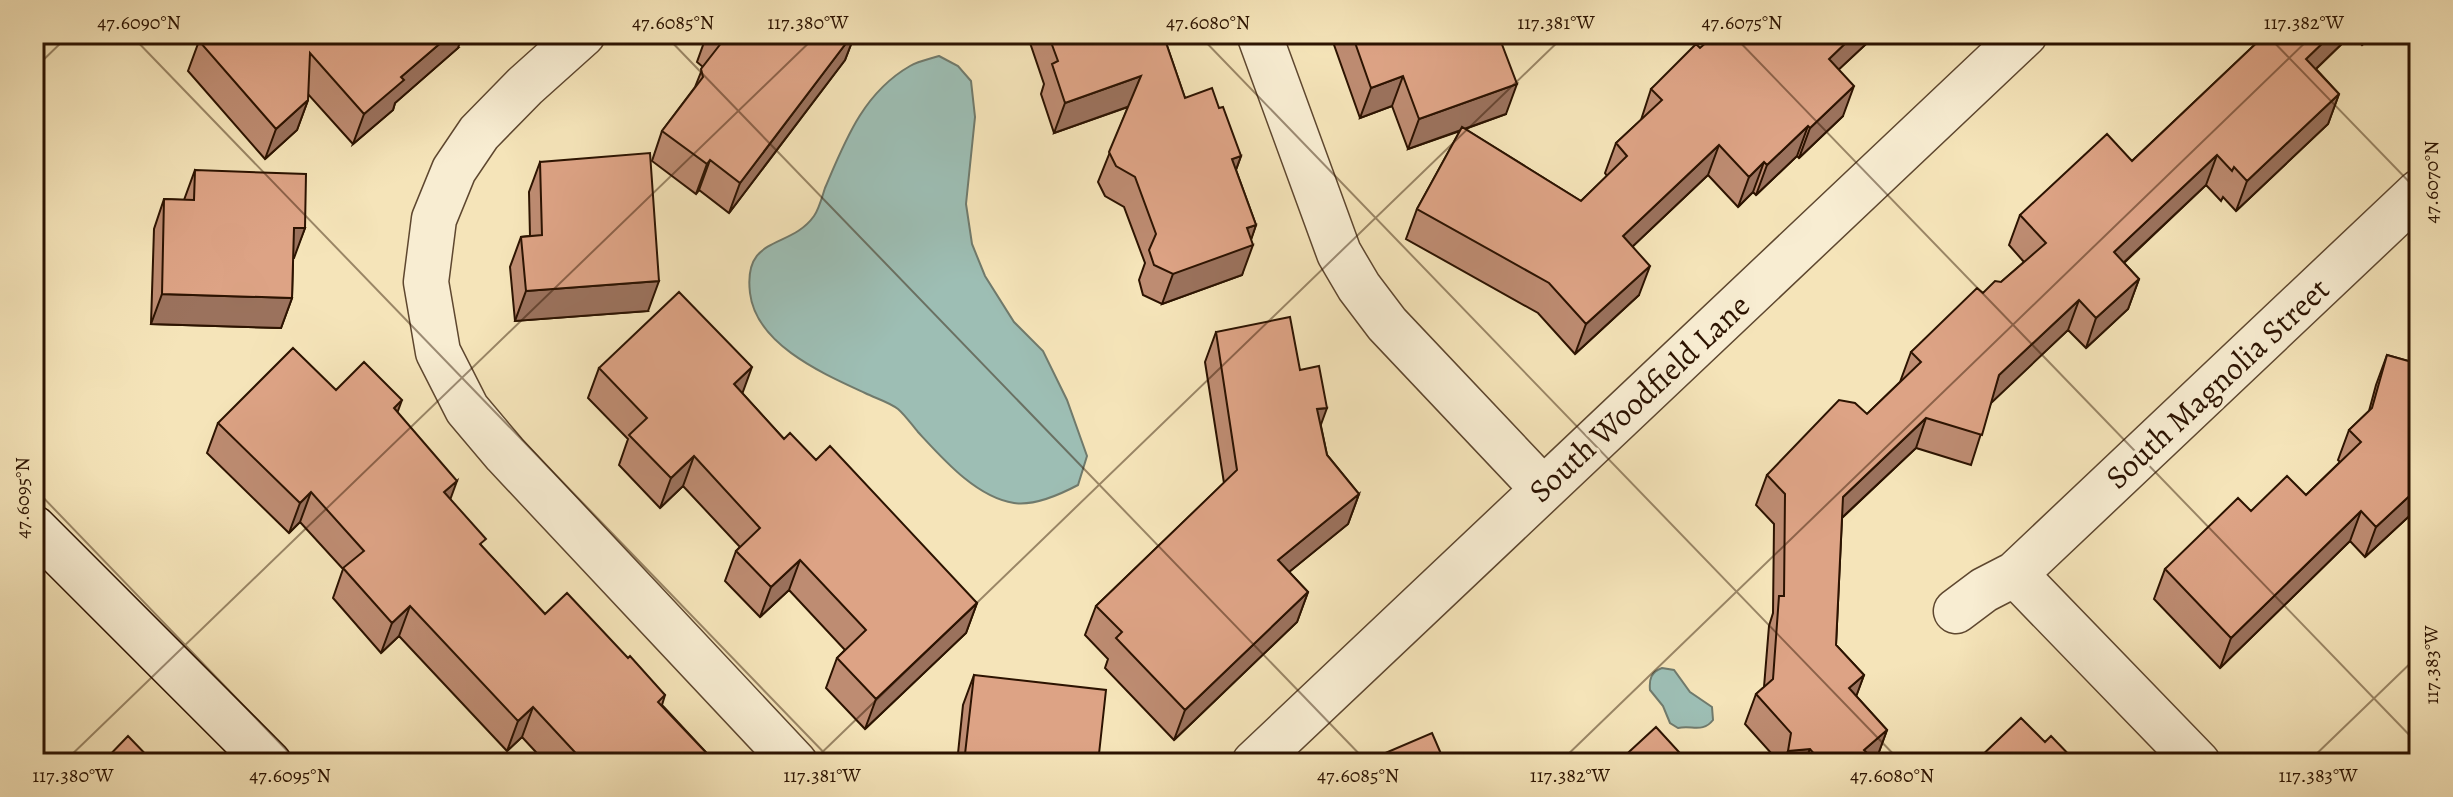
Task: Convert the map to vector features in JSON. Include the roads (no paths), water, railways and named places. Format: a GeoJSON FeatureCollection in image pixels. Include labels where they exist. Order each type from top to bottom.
{"type":"FeatureCollection","features":[{"type":"Feature","properties":{"kind":"street"},"geometry":{"type":"LineString","coordinates":[[583,34],[479,133],[454,170],[434,219],[426,282],[438,352],[467,409],[505,454],[795,763]]}},
{"type":"Feature","properties":{"kind":"street"},"geometry":{"type":"LineString","coordinates":[[1259,34],[1339,253],[1359,287],[1405,344],[1543,489]]}},
{"type":"Feature","properties":{"kind":"street","name":"South Woodfield Lane"},"geometry":{"type":"LineString","coordinates":[[1254,763],[2025,34]]}},
{"type":"Feature","properties":{"kind":"street","name":"South Magnolia Street"},"geometry":{"type":"LineString","coordinates":[[1956,611],[1984,590],[2015,574],[2419,192]]}},
{"type":"Feature","properties":{"kind":"street"},"geometry":{"type":"LineString","coordinates":[[34,528],[269,763]]}},
{"type":"Feature","properties":{"kind":"street"},"geometry":{"type":"LineString","coordinates":[[2015,574],[2198,763]]}},
{"type":"Feature","properties":{"kind":"water"},"geometry":{"type":"Polygon","coordinates":[[[939,56],[958,66],[971,81],[975,117],[966,204],[972,244],[985,276],[1014,322],[1043,351],[1067,400],[1087,456],[1078,485],[1039,501],[1014,503],[974,485],[938,454],[898,409],[812,367],[778,342],[755,311],[750,293],[754,261],[770,245],[804,227],[814,216],[840,153],[868,104],[894,77],[910,66],[939,56]]]}},
{"type":"Feature","properties":{"kind":"water"},"geometry":{"type":"Polygon","coordinates":[[[1662,668],[1674,670],[1690,692],[1712,707],[1713,720],[1709,724],[1678,728],[1670,723],[1663,706],[1650,690],[1652,676],[1662,668]]]}}]}
